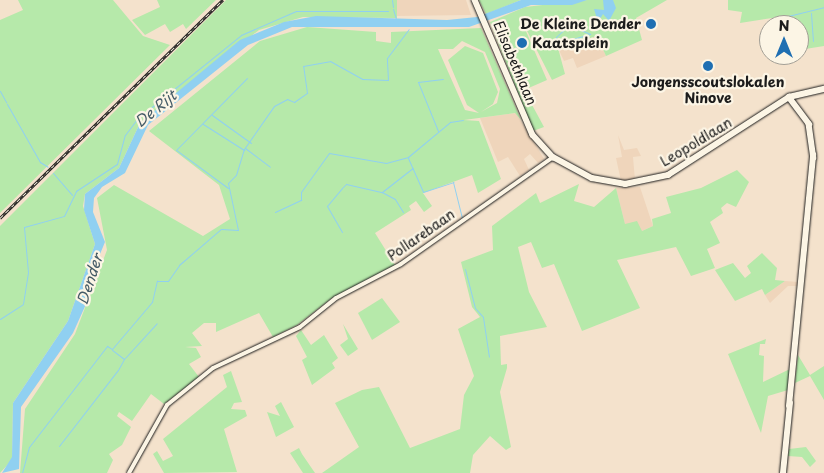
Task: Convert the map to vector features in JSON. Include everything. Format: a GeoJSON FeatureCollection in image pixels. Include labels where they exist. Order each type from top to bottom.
{"type":"FeatureCollection","features":[{"type":"Feature","properties":{"kind":"main road","name":"Elisabethlaan"},"geometry":{"type":"LineString","coordinates":[[475,0],[529,128],[552,157]]}},
{"type":"Feature","properties":{"kind":"main road"},"geometry":{"type":"LineString","coordinates":[[783,473],[814,155],[812,134],[790,97],[824,89]]}},
{"type":"Feature","properties":{"kind":"main road","name":"Leopoldlaan"},"geometry":{"type":"LineString","coordinates":[[552,157],[592,178],[625,184],[652,180],[682,168],[790,97]]}},
{"type":"Feature","properties":{"kind":"street","name":"Pollarebaan"},"geometry":{"type":"LineString","coordinates":[[129,473],[172,401],[230,358],[300,326],[336,298],[401,264],[552,157]]}},
{"type":"Feature","properties":{"kind":"shaded area"},"geometry":{"type":"Polygon","coordinates":[[[397,0],[466,0],[471,15],[396,16],[397,0]]]}},
{"type":"Feature","properties":{"kind":"shaded area"},"geometry":{"type":"Polygon","coordinates":[[[597,36],[606,56],[577,68],[573,58],[564,61],[558,48],[597,36]]]}},
{"type":"Feature","properties":{"kind":"shaded area"},"geometry":{"type":"Polygon","coordinates":[[[516,113],[544,159],[538,163],[530,154],[524,159],[529,170],[520,176],[508,157],[498,162],[480,118],[516,113]]]}},
{"type":"Feature","properties":{"kind":"shaded area"},"geometry":{"type":"Polygon","coordinates":[[[618,135],[624,150],[637,148],[641,156],[633,157],[635,180],[621,181],[616,158],[622,157],[618,135]]]}},
{"type":"Feature","properties":{"kind":"shaded area"},"geometry":{"type":"Polygon","coordinates":[[[640,187],[653,226],[642,231],[625,224],[616,188],[640,187]]]}},
{"type":"Feature","properties":{"kind":"shaded area"},"geometry":{"type":"Polygon","coordinates":[[[785,281],[799,282],[799,286],[788,286],[770,303],[765,295],[785,281]]]}},
{"type":"Feature","properties":{"kind":"green space"},"geometry":{"type":"Polygon","coordinates":[[[18,0],[113,0],[143,36],[170,45],[0,213],[0,20],[23,10],[18,0]]]}},
{"type":"Feature","properties":{"kind":"green space"},"geometry":{"type":"Polygon","coordinates":[[[157,0],[216,0],[186,29],[183,24],[170,32],[165,24],[145,35],[132,20],[160,7],[157,0]]]}},
{"type":"Feature","properties":{"kind":"green space"},"geometry":{"type":"Polygon","coordinates":[[[226,0],[397,0],[397,18],[303,17],[259,30],[140,123],[119,168],[85,194],[83,206],[95,244],[68,321],[13,403],[12,460],[0,473],[0,226],[226,0]]]}},
{"type":"Feature","properties":{"kind":"green space"},"geometry":{"type":"Polygon","coordinates":[[[479,0],[521,0],[486,14],[479,0]]]}},
{"type":"Feature","properties":{"kind":"green space"},"geometry":{"type":"Polygon","coordinates":[[[587,0],[667,0],[636,18],[642,40],[606,56],[597,36],[558,48],[565,74],[552,80],[519,15],[547,80],[524,90],[544,127],[533,131],[490,22],[525,7],[587,0]]]}},
{"type":"Feature","properties":{"kind":"green space"},"geometry":{"type":"Polygon","coordinates":[[[728,0],[824,0],[824,46],[809,48],[809,15],[759,15],[759,20],[740,23],[742,12],[728,10],[728,0]]]}},
{"type":"Feature","properties":{"kind":"green space"},"geometry":{"type":"Polygon","coordinates":[[[307,27],[376,32],[376,41],[391,43],[391,32],[481,28],[521,120],[515,113],[464,120],[479,121],[501,179],[478,193],[472,175],[423,193],[432,206],[424,212],[416,201],[409,206],[411,210],[375,233],[395,265],[332,298],[297,325],[273,337],[259,313],[216,332],[216,323],[204,323],[192,333],[202,346],[185,347],[196,348],[201,357],[189,364],[199,377],[164,404],[151,394],[132,421],[119,412],[117,416],[131,427],[122,445],[109,454],[113,460],[107,473],[20,473],[25,409],[75,334],[107,250],[97,198],[114,185],[203,236],[230,219],[219,185],[149,131],[260,41],[307,27]],[[462,41],[453,49],[438,49],[465,110],[479,113],[467,105],[448,60],[465,46],[483,53],[498,92],[493,104],[481,112],[497,103],[500,89],[485,52],[462,41]]]}},
{"type":"Feature","properties":{"kind":"green space"},"geometry":{"type":"Polygon","coordinates":[[[737,170],[749,182],[736,207],[727,203],[721,208],[723,213],[710,222],[720,243],[707,249],[715,268],[691,276],[676,247],[617,260],[640,308],[582,331],[554,264],[542,268],[531,242],[518,247],[529,292],[547,327],[500,336],[501,365],[507,364],[507,368],[500,392],[511,447],[506,450],[490,436],[473,455],[470,473],[322,473],[359,447],[335,403],[362,390],[379,387],[410,448],[460,429],[464,395],[474,376],[458,329],[480,317],[472,307],[461,262],[493,250],[492,226],[536,193],[540,203],[579,184],[574,201],[594,207],[616,188],[625,224],[637,221],[642,231],[653,226],[652,219],[671,213],[666,197],[701,188],[737,170]]]}},
{"type":"Feature","properties":{"kind":"green space"},"geometry":{"type":"Polygon","coordinates":[[[762,253],[777,268],[775,280],[785,281],[765,295],[762,289],[735,301],[715,270],[733,263],[745,278],[751,273],[747,266],[762,253]]]}},
{"type":"Feature","properties":{"kind":"green space"},"geometry":{"type":"Polygon","coordinates":[[[382,298],[400,322],[372,340],[358,313],[382,298]]]}},
{"type":"Feature","properties":{"kind":"green space"},"geometry":{"type":"Polygon","coordinates":[[[343,324],[358,349],[348,356],[340,345],[348,339],[343,324]]]}},
{"type":"Feature","properties":{"kind":"green space"},"geometry":{"type":"Polygon","coordinates":[[[301,330],[311,345],[324,335],[338,358],[332,363],[335,368],[312,385],[302,360],[307,357],[296,336],[301,330]]]}},
{"type":"Feature","properties":{"kind":"green space"},"geometry":{"type":"Polygon","coordinates":[[[766,339],[765,344],[760,344],[759,355],[764,356],[763,382],[790,369],[788,390],[768,396],[761,433],[728,354],[766,339]]]}},
{"type":"Feature","properties":{"kind":"green space"},"geometry":{"type":"Polygon","coordinates":[[[798,355],[810,375],[824,366],[824,400],[810,376],[795,383],[798,355]]]}},
{"type":"Feature","properties":{"kind":"green space"},"geometry":{"type":"Polygon","coordinates":[[[231,371],[242,402],[234,403],[231,409],[245,410],[247,416],[224,429],[237,472],[164,473],[153,454],[157,451],[163,461],[173,456],[163,439],[227,387],[223,375],[231,371]]]}},
{"type":"Feature","properties":{"kind":"green space"},"geometry":{"type":"Polygon","coordinates":[[[281,402],[294,427],[276,437],[267,412],[280,416],[275,406],[281,402]]]}},
{"type":"Feature","properties":{"kind":"green space"},"geometry":{"type":"Polygon","coordinates":[[[806,447],[816,461],[810,467],[802,457],[788,456],[789,449],[806,447]]]}},
{"type":"Feature","properties":{"kind":"green space"},"geometry":{"type":"Polygon","coordinates":[[[299,448],[315,473],[303,473],[290,453],[299,448]]]}},
{"type":"Feature","properties":{"kind":"water","name":"Dender"},"geometry":{"type":"Polygon","coordinates":[[[521,0],[587,0],[572,5],[531,5],[469,27],[292,27],[248,45],[148,125],[125,173],[102,187],[94,198],[93,212],[105,242],[91,276],[87,302],[73,333],[21,407],[19,469],[2,473],[12,457],[13,403],[68,321],[95,244],[84,210],[85,194],[119,168],[140,123],[240,40],[284,22],[316,16],[447,20],[477,17],[521,0]]]}},
{"type":"Feature","properties":{"kind":"water"},"geometry":{"type":"Polygon","coordinates":[[[603,0],[613,0],[616,8],[609,21],[603,14],[598,22],[594,9],[604,10],[603,0]]]}},
{"type":"Feature","properties":{"kind":"waterway"},"geometry":{"type":"LineString","coordinates":[[392,0],[393,7]]}},
{"type":"Feature","properties":{"kind":"waterway"},"geometry":{"type":"LineString","coordinates":[[792,15],[824,7]]}},
{"type":"Feature","properties":{"kind":"waterway","name":"De Rijt"},"geometry":{"type":"LineString","coordinates":[[393,9],[396,19]]}},
{"type":"Feature","properties":{"kind":"waterway","name":"De Rijt"},"geometry":{"type":"LineString","coordinates":[[0,319],[23,304],[28,272],[24,227],[64,216],[76,191],[117,164],[125,135],[137,119],[241,35],[296,11],[388,11]]}},
{"type":"Feature","properties":{"kind":"waterway"},"geometry":{"type":"LineString","coordinates":[[811,13],[813,41]]}},
{"type":"Feature","properties":{"kind":"waterway"},"geometry":{"type":"LineString","coordinates":[[569,25],[590,34],[555,44],[556,37],[569,25]]}},
{"type":"Feature","properties":{"kind":"waterway"},"geometry":{"type":"LineString","coordinates":[[22,473],[29,447],[107,346],[112,349],[152,302],[157,281],[168,281],[179,265],[221,229],[238,230],[228,183],[236,175],[244,149],[274,106],[287,99],[294,102],[307,93],[303,66],[330,61],[362,79],[388,80],[387,58],[409,29]]}},
{"type":"Feature","properties":{"kind":"waterway"},"geometry":{"type":"LineString","coordinates":[[228,188],[176,150],[247,78]]}},
{"type":"Feature","properties":{"kind":"waterway"},"geometry":{"type":"LineString","coordinates":[[438,131],[418,82],[443,79]]}},
{"type":"Feature","properties":{"kind":"waterway"},"geometry":{"type":"LineString","coordinates":[[0,91],[6,102]]}},
{"type":"Feature","properties":{"kind":"waterway"},"geometry":{"type":"LineString","coordinates":[[7,104],[40,162],[48,167]]}},
{"type":"Feature","properties":{"kind":"waterway"},"geometry":{"type":"LineString","coordinates":[[212,115],[251,143]]}},
{"type":"Feature","properties":{"kind":"waterway"},"geometry":{"type":"LineString","coordinates":[[275,212],[301,200],[301,192],[329,153],[386,163],[408,157],[450,122],[463,120]]}},
{"type":"Feature","properties":{"kind":"waterway"},"geometry":{"type":"LineString","coordinates":[[203,124],[244,150]]}},
{"type":"Feature","properties":{"kind":"waterway"},"geometry":{"type":"LineString","coordinates":[[245,148],[270,167]]}},
{"type":"Feature","properties":{"kind":"waterway"},"geometry":{"type":"LineString","coordinates":[[408,158],[423,192],[453,182],[462,218]]}},
{"type":"Feature","properties":{"kind":"waterway"},"geometry":{"type":"LineString","coordinates":[[403,212],[395,199],[382,192],[413,168]]}},
{"type":"Feature","properties":{"kind":"waterway"},"geometry":{"type":"LineString","coordinates":[[53,173],[72,195]]}},
{"type":"Feature","properties":{"kind":"waterway"},"geometry":{"type":"LineString","coordinates":[[342,232],[327,206],[342,188],[346,184],[382,192]]}},
{"type":"Feature","properties":{"kind":"waterway"},"geometry":{"type":"LineString","coordinates":[[465,269],[475,308],[483,317],[489,357]]}},
{"type":"Feature","properties":{"kind":"waterway"},"geometry":{"type":"LineString","coordinates":[[125,358],[157,323]]}},
{"type":"Feature","properties":{"kind":"waterway"},"geometry":{"type":"LineString","coordinates":[[59,446],[118,370],[124,359],[112,350]]}},
{"type":"Feature","properties":{"kind":"railway"},"geometry":{"type":"LineString","coordinates":[[0,218],[223,0]]}},
{"type":"Feature","properties":{"kind":"place","name":"De Kleine Dender"},"geometry":{"type":"Point","coordinates":[651,24]}},
{"type":"Feature","properties":{"kind":"place","name":"Kaatsplein"},"geometry":{"type":"Point","coordinates":[522,43]}},
{"type":"Feature","properties":{"kind":"place","name":"Jongensscoutslokalen Ninove"},"geometry":{"type":"Point","coordinates":[708,66]}}]}
